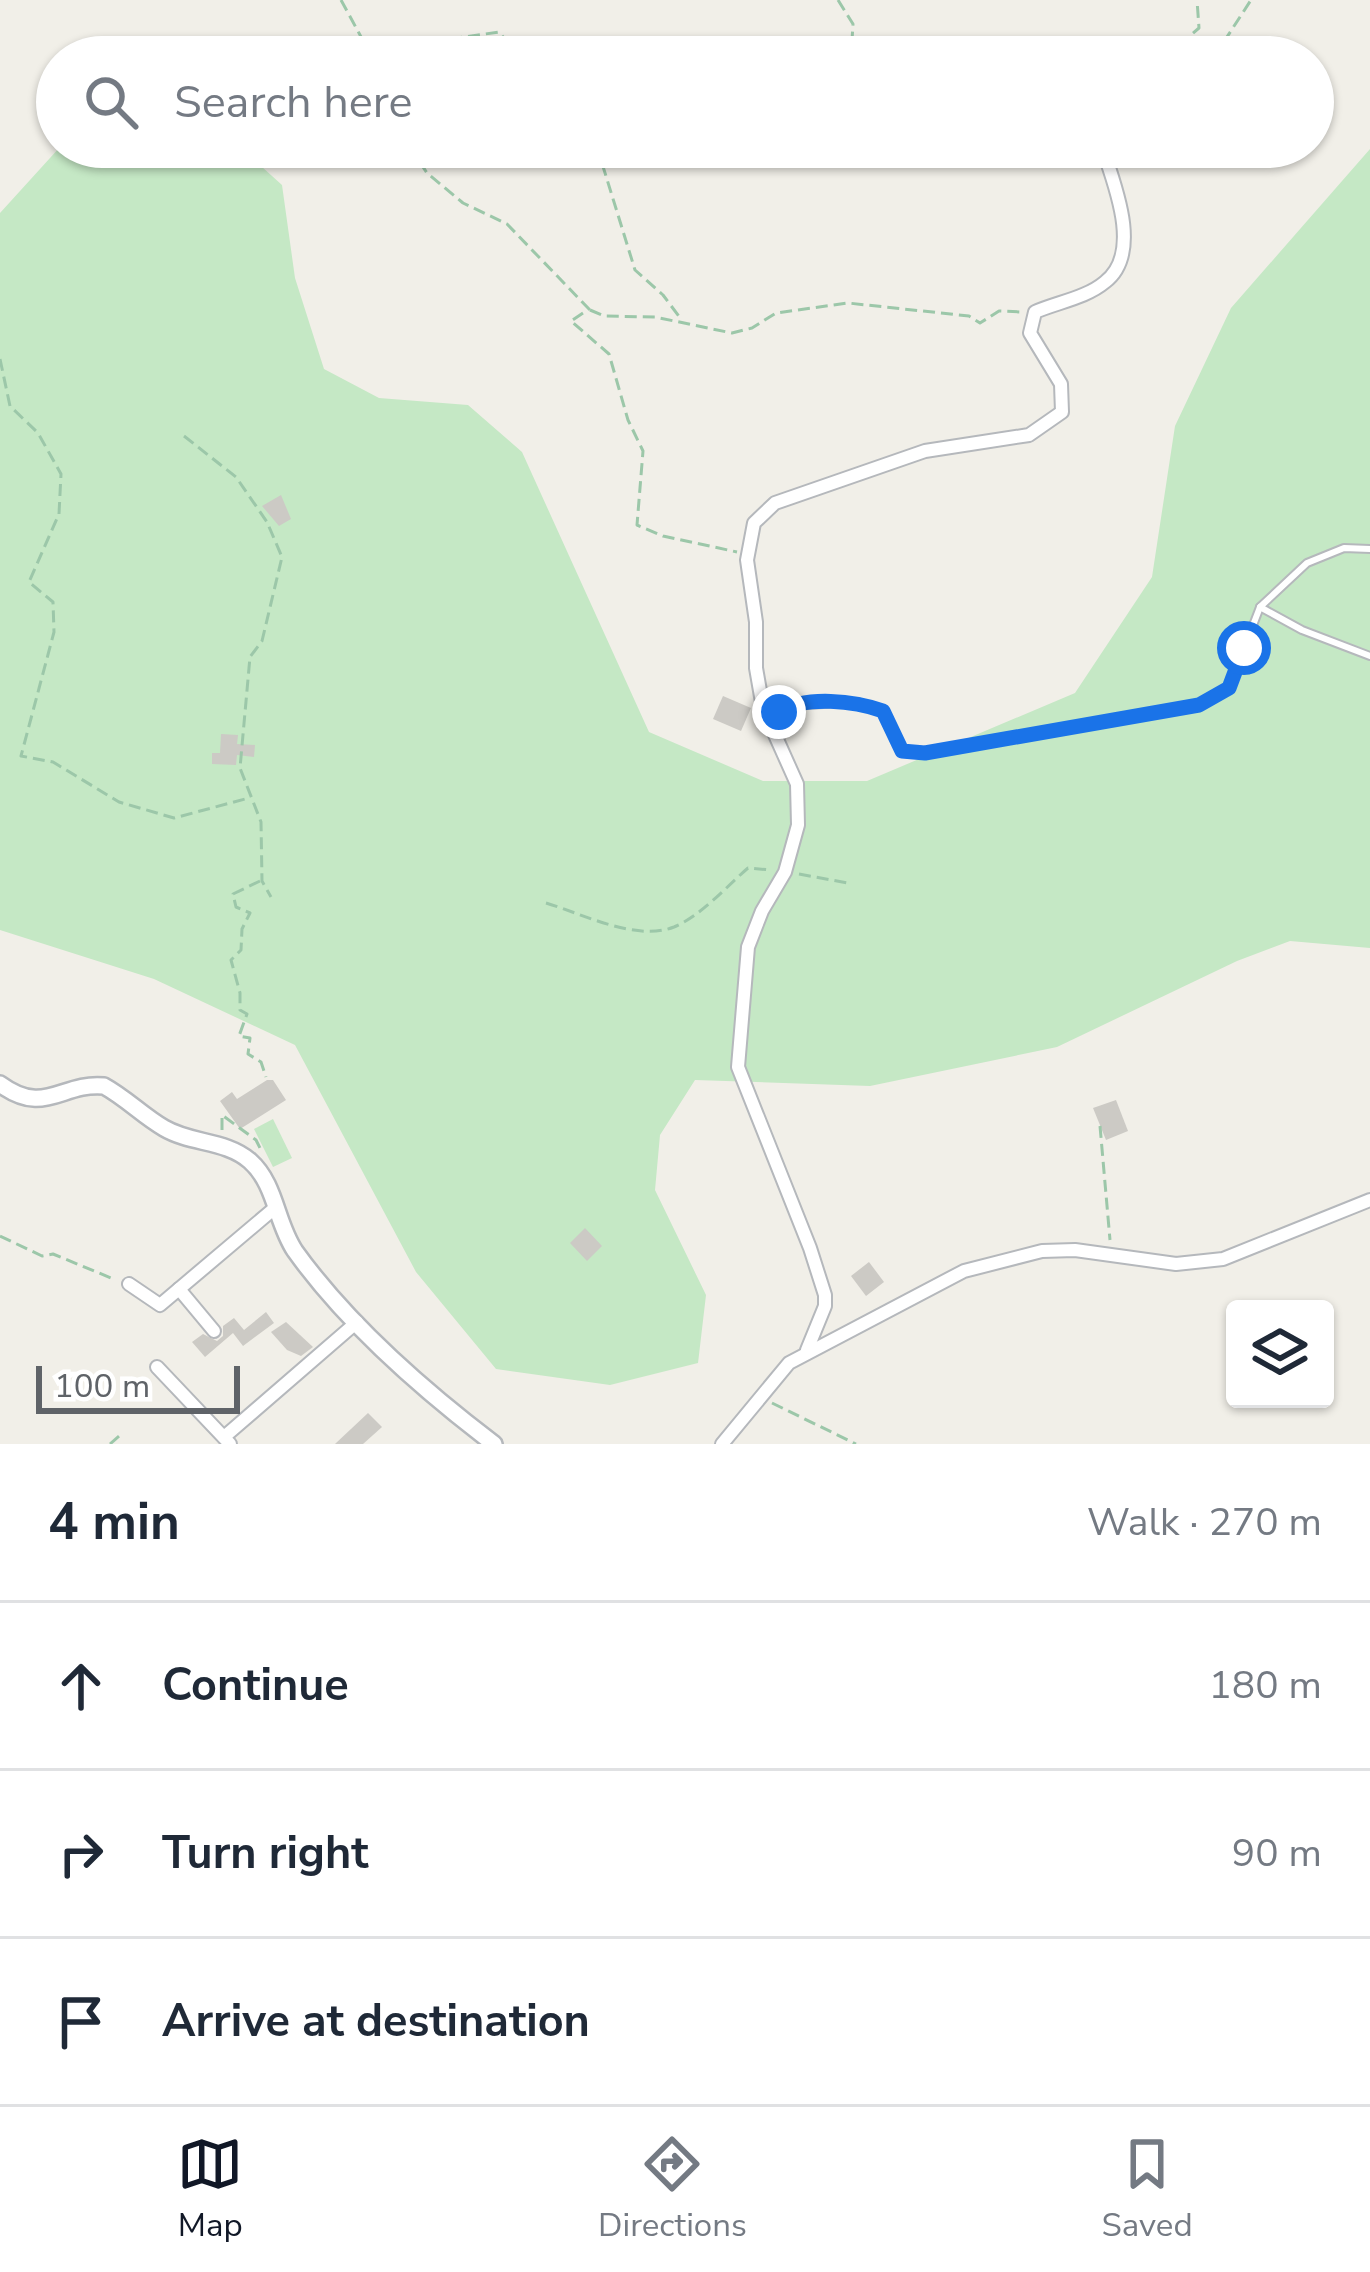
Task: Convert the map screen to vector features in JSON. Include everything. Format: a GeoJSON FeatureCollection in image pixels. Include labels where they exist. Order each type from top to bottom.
{"type":"FeatureCollection","features":[{"type":"Feature","properties":{"kind":"street"},"geometry":{"type":"LineString","coordinates":[[807,1350],[826,1306],[825,1294],[738,1067],[748,947],[762,910],[785,872],[798,825],[797,784],[763,708],[756,668],[756,622],[747,560],[754,523],[775,503],[926,451],[1028,435],[1061,412],[1061,384],[1030,333],[1035,312],[1087,294],[1109,280],[1122,260],[1123,222],[1108,168]]}},
{"type":"Feature","properties":{"kind":"street"},"geometry":{"type":"LineString","coordinates":[[0,1084],[23,1098],[41,1100],[104,1086],[167,1130],[248,1159],[266,1182],[295,1250],[357,1322],[440,1401],[494,1444]]}},
{"type":"Feature","properties":{"kind":"street"},"geometry":{"type":"LineString","coordinates":[[722,1444],[776,1375],[807,1350],[986,1263],[1042,1251],[1199,1264],[1370,1200]]}},
{"type":"Feature","properties":{"kind":"street"},"geometry":{"type":"LineString","coordinates":[[129,1285],[160,1305],[276,1207]]}},
{"type":"Feature","properties":{"kind":"street"},"geometry":{"type":"LineString","coordinates":[[179,1289],[214,1331]]}},
{"type":"Feature","properties":{"kind":"street"},"geometry":{"type":"LineString","coordinates":[[157,1367],[227,1440],[357,1322]]}},
{"type":"Feature","properties":{"kind":"lane"},"geometry":{"type":"LineString","coordinates":[[771,726],[789,706],[858,702],[883,711],[902,751],[910,754],[1199,705],[1229,688],[1259,607],[1306,563],[1344,548],[1370,549]]}},
{"type":"Feature","properties":{"kind":"lane"},"geometry":{"type":"LineString","coordinates":[[1259,607],[1347,650],[1370,656]]}},
{"type":"Feature","properties":{"kind":"path"},"geometry":{"type":"LineString","coordinates":[[341,0],[361,36]]}},
{"type":"Feature","properties":{"kind":"path"},"geometry":{"type":"LineString","coordinates":[[838,0],[853,24],[852,36]]}},
{"type":"Feature","properties":{"kind":"path"},"geometry":{"type":"LineString","coordinates":[[1190,36],[1199,28],[1197,0]]}},
{"type":"Feature","properties":{"kind":"path"},"geometry":{"type":"LineString","coordinates":[[1228,36],[1251,0]]}},
{"type":"Feature","properties":{"kind":"path"},"geometry":{"type":"LineString","coordinates":[[471,36],[499,32],[502,36]]}},
{"type":"Feature","properties":{"kind":"path"},"geometry":{"type":"LineString","coordinates":[[424,168],[463,203],[507,224],[589,309],[604,316],[682,321],[732,332],[752,328],[776,313],[848,303],[969,316],[980,323],[999,311],[1035,312]]}},
{"type":"Feature","properties":{"kind":"path"},"geometry":{"type":"LineString","coordinates":[[603,168],[635,270],[663,295],[682,321]]}},
{"type":"Feature","properties":{"kind":"path"},"geometry":{"type":"LineString","coordinates":[[589,309],[571,321],[609,354],[622,403],[643,451],[637,525],[663,536],[733,549],[747,560]]}},
{"type":"Feature","properties":{"kind":"path"},"geometry":{"type":"LineString","coordinates":[[0,359],[10,406],[38,433],[61,474],[59,514],[29,582],[52,602],[54,632],[21,756],[52,761],[119,802],[174,818],[249,798]]}},
{"type":"Feature","properties":{"kind":"path"},"geometry":{"type":"LineString","coordinates":[[184,436],[236,477],[267,522],[282,557],[262,641],[250,657],[240,768],[261,822],[262,880],[271,897]]}},
{"type":"Feature","properties":{"kind":"path"},"geometry":{"type":"LineString","coordinates":[[546,903],[608,924],[644,930],[672,928],[748,868],[848,883]]}},
{"type":"Feature","properties":{"kind":"path"},"geometry":{"type":"LineString","coordinates":[[262,880],[232,894],[236,907],[250,913],[242,929],[241,950],[231,960],[241,993],[240,1010],[247,1014],[239,1036],[250,1038],[248,1054],[261,1062],[266,1077]]}},
{"type":"Feature","properties":{"kind":"path"},"geometry":{"type":"LineString","coordinates":[[1100,1126],[1111,1254]]}},
{"type":"Feature","properties":{"kind":"path"},"geometry":{"type":"LineString","coordinates":[[0,1236],[42,1256],[53,1254],[129,1285]]}},
{"type":"Feature","properties":{"kind":"path"},"geometry":{"type":"LineString","coordinates":[[760,1397],[856,1444]]}},
{"type":"Feature","properties":{"kind":"path"},"geometry":{"type":"LineString","coordinates":[[110,1444],[119,1436]]}},
{"type":"Feature","properties":{"kind":"green space"},"geometry":{"type":"Polygon","coordinates":[[[1370,149],[1370,948],[1290,941],[1237,961],[1057,1047],[870,1086],[695,1080],[660,1135],[655,1190],[706,1295],[698,1363],[610,1385],[496,1369],[416,1272],[295,1045],[154,979],[0,930],[0,213],[41,168],[263,168],[282,185],[295,278],[324,369],[379,398],[468,405],[522,452],[649,732],[763,781],[867,781],[1075,693],[1152,577],[1175,426],[1231,308],[1370,149]]]}},
{"type":"Feature","properties":{"kind":"green space"},"geometry":{"type":"Polygon","coordinates":[[[273,1119],[292,1158],[273,1167],[254,1129],[273,1119]]]}},
{"type":"Feature","properties":{"kind":"building"},"geometry":{"type":"Polygon","coordinates":[[[281,495],[291,519],[279,526],[262,506],[281,495]]]}},
{"type":"Feature","properties":{"kind":"building"},"geometry":{"type":"Polygon","coordinates":[[[723,696],[751,708],[741,731],[713,719],[723,696]]]}},
{"type":"Feature","properties":{"kind":"building"},"geometry":{"type":"Polygon","coordinates":[[[221,734],[238,735],[237,744],[255,745],[254,757],[237,755],[236,765],[212,764],[212,753],[220,753],[221,734]]]}},
{"type":"Feature","properties":{"kind":"building"},"geometry":{"type":"Polygon","coordinates":[[[273,1080],[286,1100],[240,1129],[220,1101],[232,1092],[237,1099],[273,1080]]]}},
{"type":"Feature","properties":{"kind":"building"},"geometry":{"type":"Polygon","coordinates":[[[1116,1100],[1128,1131],[1106,1140],[1093,1108],[1116,1100]]]}},
{"type":"Feature","properties":{"kind":"building"},"geometry":{"type":"Polygon","coordinates":[[[585,1228],[602,1246],[587,1261],[570,1243],[585,1228]]]}},
{"type":"Feature","properties":{"kind":"building"},"geometry":{"type":"Polygon","coordinates":[[[869,1262],[884,1282],[866,1296],[851,1276],[869,1262]]]}},
{"type":"Feature","properties":{"kind":"building"},"geometry":{"type":"Polygon","coordinates":[[[266,1312],[274,1323],[243,1346],[233,1333],[205,1357],[192,1342],[203,1334],[217,1341],[223,1336],[223,1326],[234,1318],[244,1330],[266,1312]]]}},
{"type":"Feature","properties":{"kind":"building"},"geometry":{"type":"Polygon","coordinates":[[[286,1322],[313,1347],[301,1356],[287,1350],[271,1332],[286,1322]]]}},
{"type":"Feature","properties":{"kind":"building"},"geometry":{"type":"Polygon","coordinates":[[[368,1413],[382,1427],[363,1444],[335,1444],[368,1413]]]}},
{"type":"Feature","properties":{"kind":"route"},"geometry":{"type":"LineString","coordinates":[[779,712],[789,706],[858,702],[883,711],[902,751],[925,753],[1199,705],[1229,688],[1244,648]]}}]}
